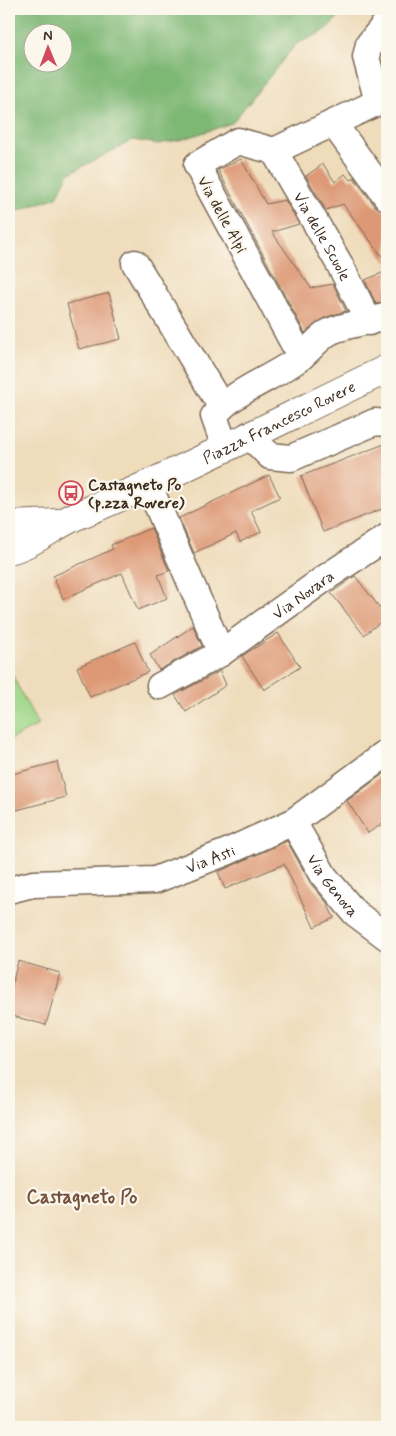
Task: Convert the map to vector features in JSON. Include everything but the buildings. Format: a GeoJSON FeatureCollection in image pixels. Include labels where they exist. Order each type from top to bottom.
{"type":"FeatureCollection","features":[{"type":"Feature","properties":{"kind":"street"},"geometry":{"type":"LineString","coordinates":[[274,151],[333,123],[382,111],[366,57],[369,44],[387,22]]}},
{"type":"Feature","properties":{"kind":"street"},"geometry":{"type":"LineString","coordinates":[[333,123],[387,197]]}},
{"type":"Feature","properties":{"kind":"street","name":"Via delle Alpi"},"geometry":{"type":"LineString","coordinates":[[274,151],[238,141],[197,165],[301,357]]}},
{"type":"Feature","properties":{"kind":"street","name":"Via delle Scuole"},"geometry":{"type":"LineString","coordinates":[[274,151],[340,265],[378,319]]}},
{"type":"Feature","properties":{"kind":"street"},"geometry":{"type":"LineString","coordinates":[[135,263],[221,406]]}},
{"type":"Feature","properties":{"kind":"street"},"geometry":{"type":"LineString","coordinates":[[224,447],[214,416],[221,406],[301,357],[317,340],[332,331],[378,319]]}},
{"type":"Feature","properties":{"kind":"street","name":"Piazza Francesco Rovere"},"geometry":{"type":"LineString","coordinates":[[9,548],[23,546],[61,523],[149,486],[224,447],[387,369]]}},
{"type":"Feature","properties":{"kind":"street"},"geometry":{"type":"LineString","coordinates":[[249,435],[270,456],[291,458],[375,422],[387,423]]}},
{"type":"Feature","properties":{"kind":"street"},"geometry":{"type":"LineString","coordinates":[[149,486],[221,653]]}},
{"type":"Feature","properties":{"kind":"street","name":"Piazza Francesco Rovere"},"geometry":{"type":"LineString","coordinates":[[9,525],[61,523]]}},
{"type":"Feature","properties":{"kind":"street"},"geometry":{"type":"LineString","coordinates":[[9,534],[9,548]]}},
{"type":"Feature","properties":{"kind":"street","name":"Via Novara"},"geometry":{"type":"LineString","coordinates":[[160,686],[221,653],[328,576],[387,537]]}},
{"type":"Feature","properties":{"kind":"street","name":"Via Asti"},"geometry":{"type":"LineString","coordinates":[[9,890],[33,884],[155,880],[227,852],[293,822],[387,753]]}},
{"type":"Feature","properties":{"kind":"street","name":"Via Genova"},"geometry":{"type":"LineString","coordinates":[[293,822],[324,876],[356,914],[387,937]]}},
{"type":"Feature","properties":{"kind":"green space"},"geometry":{"type":"Polygon","coordinates":[[[9,9],[347,9],[323,32],[296,44],[232,123],[184,139],[158,144],[133,140],[68,174],[57,197],[9,214],[9,9]]]}},
{"type":"Feature","properties":{"kind":"green space"},"geometry":{"type":"Polygon","coordinates":[[[9,669],[38,725],[9,740],[9,669]]]}},
{"type":"Feature","properties":{"kind":"place","name":"Castagneto Po (p.zza Rovere)"},"geometry":{"type":"Point","coordinates":[71,493]}},
{"type":"Feature","properties":{"kind":"district","name":"Castagneto Po"},"geometry":{"type":"Point","coordinates":[82,1196]}}]}
